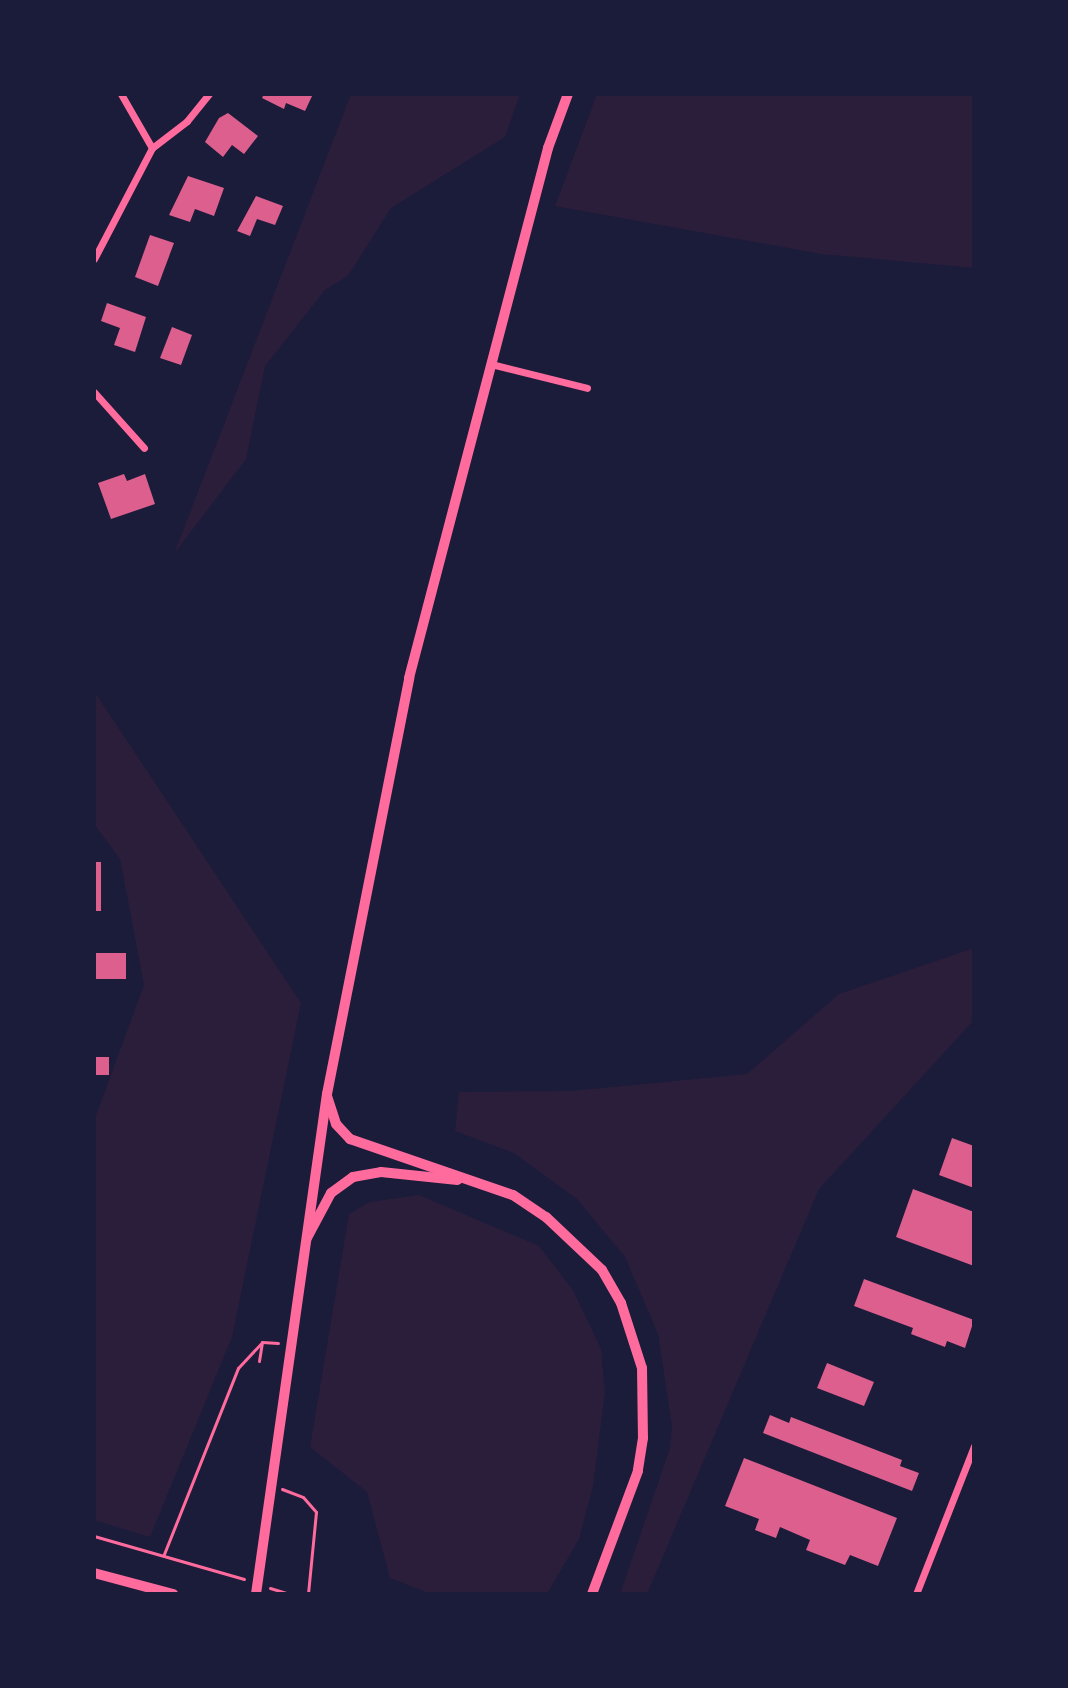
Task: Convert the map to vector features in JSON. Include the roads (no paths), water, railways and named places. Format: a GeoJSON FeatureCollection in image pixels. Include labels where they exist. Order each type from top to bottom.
{"type":"FeatureCollection","features":[{"type":"Feature","properties":{"kind":"main road"},"geometry":{"type":"LineString","coordinates":[[259,1590],[259,1553],[300,1254],[327,1094],[409,678],[491,364],[568,94]]}},
{"type":"Feature","properties":{"kind":"main road"},"geometry":{"type":"LineString","coordinates":[[327,1094],[336,1124],[350,1139],[513,1195],[574,1239],[602,1270],[633,1336],[644,1404],[639,1460],[592,1594]]}},
{"type":"Feature","properties":{"kind":"main road"},"geometry":{"type":"LineString","coordinates":[[300,1254],[320,1209],[353,1177],[381,1172],[481,1183]]}},
{"type":"Feature","properties":{"kind":"main road"},"geometry":{"type":"LineString","coordinates":[[94,1573],[173,1594]]}},
{"type":"Feature","properties":{"kind":"street"},"geometry":{"type":"LineString","coordinates":[[121,94],[152,148]]}},
{"type":"Feature","properties":{"kind":"street"},"geometry":{"type":"LineString","coordinates":[[94,259],[152,148],[187,121],[209,94]]}},
{"type":"Feature","properties":{"kind":"street"},"geometry":{"type":"LineString","coordinates":[[491,364],[587,388]]}},
{"type":"Feature","properties":{"kind":"street"},"geometry":{"type":"LineString","coordinates":[[94,392],[144,448]]}},
{"type":"Feature","properties":{"kind":"street"},"geometry":{"type":"LineString","coordinates":[[916,1594],[974,1446]]}}]}
